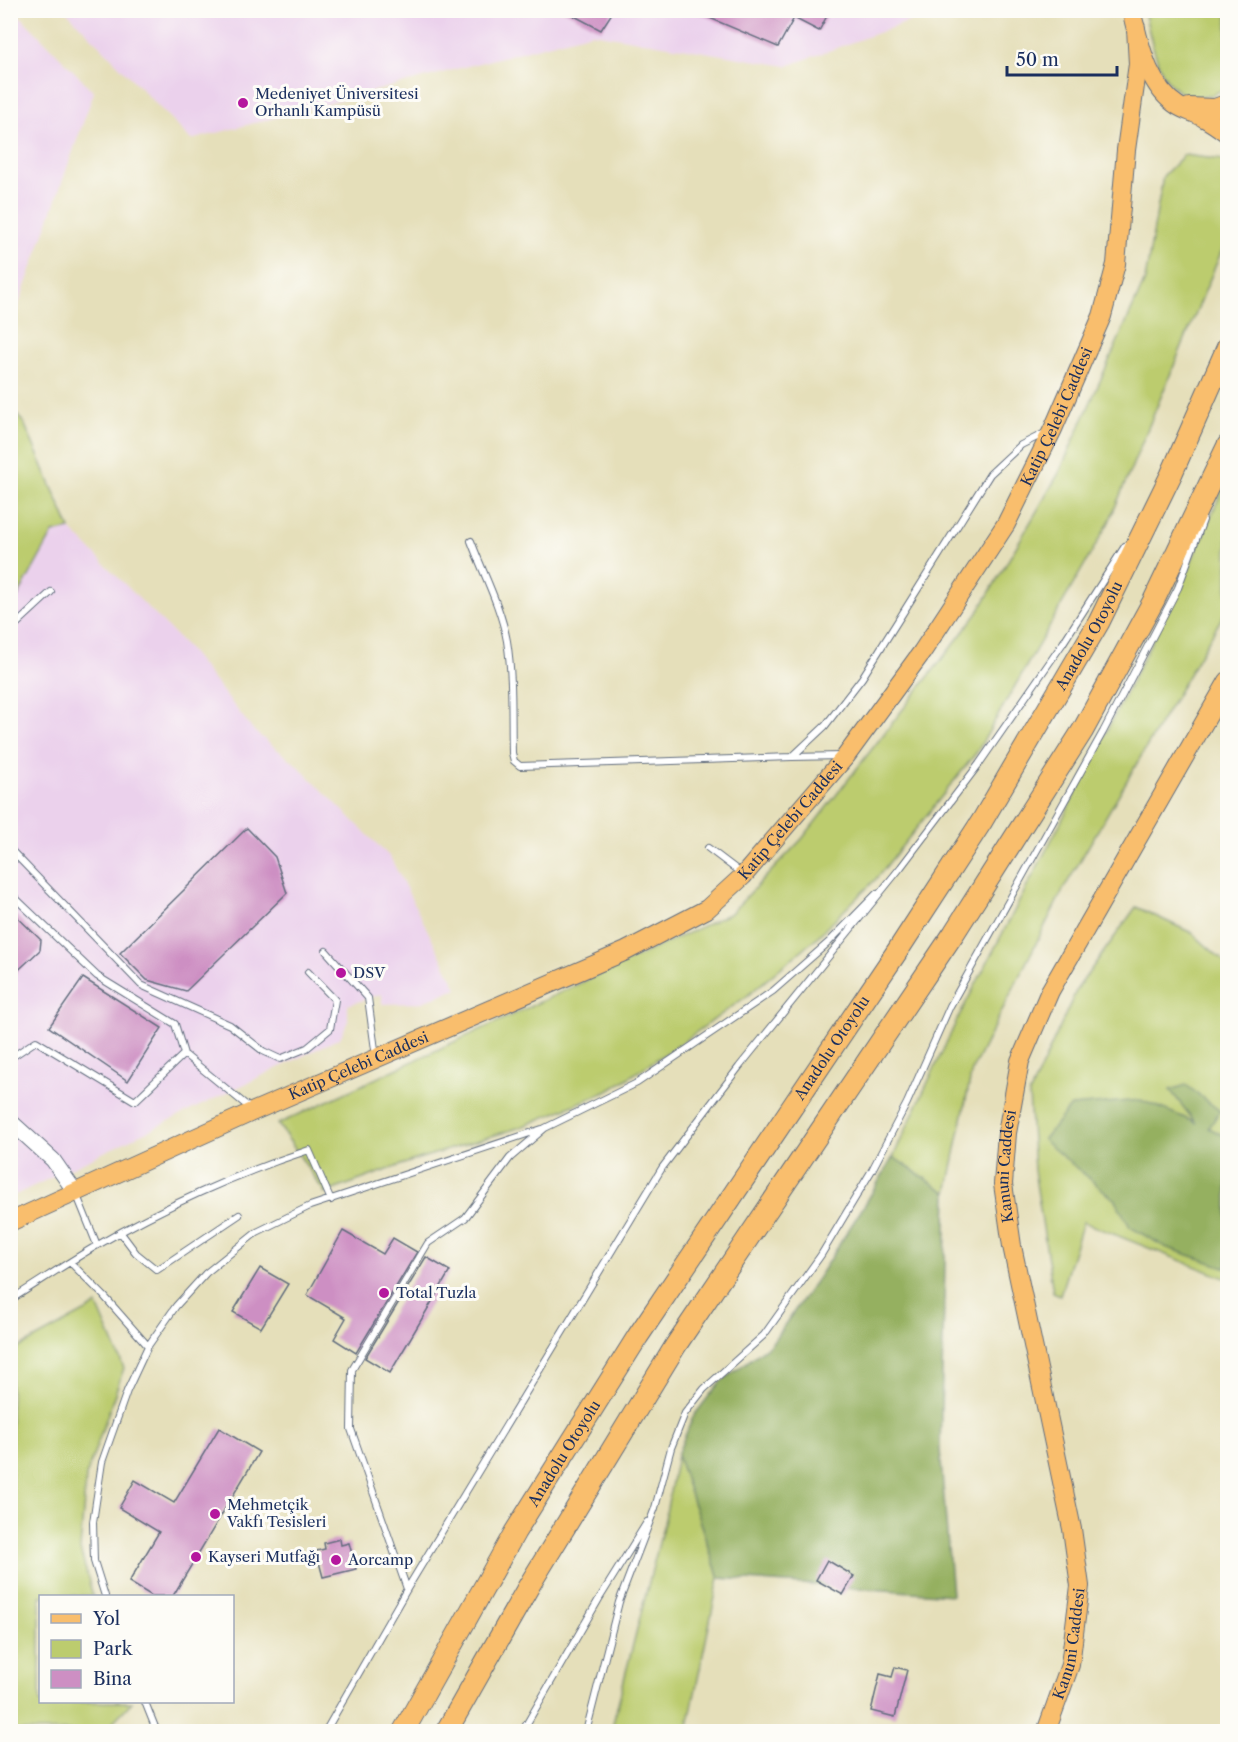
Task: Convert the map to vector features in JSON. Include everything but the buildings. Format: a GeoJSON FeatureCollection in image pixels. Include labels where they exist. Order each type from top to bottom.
{"type":"FeatureCollection","features":[{"type":"Feature","properties":{"kind":"highway","name":"Anadolu Otoyolu"},"geometry":{"type":"LineString","coordinates":[[403,1731],[515,1532],[638,1336],[898,950],[982,821],[1099,622],[1171,475],[1227,346]]}},
{"type":"Feature","properties":{"kind":"highway"},"geometry":{"type":"LineString","coordinates":[[446,1731],[535,1574],[676,1345],[954,933],[1083,730],[1154,600],[1227,445]]}},
{"type":"Feature","properties":{"kind":"main road"},"geometry":{"type":"LineString","coordinates":[[1134,19],[1147,65],[1154,81],[1165,95],[1178,106],[1204,117],[1227,134]]}},
{"type":"Feature","properties":{"kind":"main road","name":"Katip Çelebi Caddesi"},"geometry":{"type":"LineString","coordinates":[[10,1222],[254,1111],[626,951],[707,909],[743,876],[846,756],[922,652],[1006,524],[1053,429],[1102,316],[1116,264],[1126,150],[1138,64],[1134,19]]}},
{"type":"Feature","properties":{"kind":"main road"},"geometry":{"type":"LineString","coordinates":[[1178,106],[1202,109],[1215,108],[1227,103]]}},
{"type":"Feature","properties":{"kind":"main road","name":"Kanuni Caddesi"},"geometry":{"type":"LineString","coordinates":[[1046,1731],[1070,1665],[1080,1586],[1072,1529],[1012,1246],[1003,1184],[1006,1133],[1020,1061],[1050,991],[1227,681]]}},
{"type":"Feature","properties":{"kind":"street"},"geometry":{"type":"LineString","coordinates":[[10,1121],[53,1160],[76,1193]]}},
{"type":"Feature","properties":{"kind":"lane"},"geometry":{"type":"LineString","coordinates":[[792,757],[825,726],[861,678],[990,474],[1021,445],[1053,429]]}},
{"type":"Feature","properties":{"kind":"lane"},"geometry":{"type":"LineString","coordinates":[[1209,504],[1227,452]]}},
{"type":"Feature","properties":{"kind":"lane"},"geometry":{"type":"LineString","coordinates":[[1133,534],[1171,475]]}},
{"type":"Feature","properties":{"kind":"lane"},"geometry":{"type":"LineString","coordinates":[[586,1731],[619,1602],[656,1508],[671,1448],[685,1413],[704,1389],[764,1335],[821,1255],[872,1170],[907,1102],[951,1006],[1103,732],[1173,598],[1205,515]]}},
{"type":"Feature","properties":{"kind":"lane"},"geometry":{"type":"LineString","coordinates":[[471,541],[501,618],[507,640],[511,680],[512,753],[514,761],[520,766],[846,756]]}},
{"type":"Feature","properties":{"kind":"lane"},"geometry":{"type":"LineString","coordinates":[[325,1731],[662,1168],[739,1067],[901,867],[979,764],[1063,643],[1127,544]]}},
{"type":"Feature","properties":{"kind":"lane"},"geometry":{"type":"LineString","coordinates":[[10,630],[51,592]]}},
{"type":"Feature","properties":{"kind":"lane"},"geometry":{"type":"LineString","coordinates":[[708,848],[743,876]]}},
{"type":"Feature","properties":{"kind":"lane"},"geometry":{"type":"LineString","coordinates":[[10,849],[141,985],[230,1025],[263,1051],[280,1059],[307,1048],[330,1029],[335,1000],[308,972]]}},
{"type":"Feature","properties":{"kind":"lane"},"geometry":{"type":"LineString","coordinates":[[105,1595],[94,1561],[93,1522],[102,1462],[127,1391],[148,1346],[176,1306],[206,1273],[257,1232],[310,1206],[545,1128],[637,1083],[773,992],[829,942],[901,867]]}},
{"type":"Feature","properties":{"kind":"lane"},"geometry":{"type":"LineString","coordinates":[[10,893],[97,976],[175,1024],[184,1054],[254,1111]]}},
{"type":"Feature","properties":{"kind":"lane"},"geometry":{"type":"LineString","coordinates":[[326,951],[368,998],[376,1058]]}},
{"type":"Feature","properties":{"kind":"lane"},"geometry":{"type":"LineString","coordinates":[[10,1055],[12,1057],[36,1041],[135,1101],[184,1054]]}},
{"type":"Feature","properties":{"kind":"lane"},"geometry":{"type":"LineString","coordinates":[[408,1589],[351,1429],[352,1370],[428,1243],[465,1218],[510,1158],[545,1128]]}},
{"type":"Feature","properties":{"kind":"lane"},"geometry":{"type":"LineString","coordinates":[[10,1300],[97,1245],[194,1196],[309,1149],[331,1200]]}},
{"type":"Feature","properties":{"kind":"lane"},"geometry":{"type":"LineString","coordinates":[[76,1193],[97,1245]]}},
{"type":"Feature","properties":{"kind":"lane"},"geometry":{"type":"LineString","coordinates":[[121,1233],[136,1253],[157,1270],[239,1215]]}},
{"type":"Feature","properties":{"kind":"lane"},"geometry":{"type":"LineString","coordinates":[[70,1262],[148,1346]]}},
{"type":"Feature","properties":{"kind":"lane"},"geometry":{"type":"LineString","coordinates":[[522,1731],[599,1599],[656,1508]]}},
{"type":"Feature","properties":{"kind":"lane"},"geometry":{"type":"LineString","coordinates":[[146,1703],[157,1731]]}},
{"type":"Feature","properties":{"kind":"lane"},"geometry":{"type":"LineString","coordinates":[[321,1731],[335,1715]]}},
{"type":"Feature","properties":{"kind":"shaded area"},"geometry":{"type":"Polygon","coordinates":[[[17,10],[19,15],[94,92],[11,326],[10,11],[17,10]]]}},
{"type":"Feature","properties":{"kind":"shaded area","name":"Medeniyet Üniversitesi Orhanlı Kampüsü"},"geometry":{"type":"Polygon","coordinates":[[[66,11],[938,11],[787,66],[592,33],[191,140],[66,11]]]}},
{"type":"Feature","properties":{"kind":"shaded area"},"geometry":{"type":"Polygon","coordinates":[[[70,529],[186,646],[255,732],[297,765],[390,857],[457,988],[420,1003],[382,1004],[382,994],[348,1005],[348,1021],[340,1038],[11,1197],[11,609],[53,533],[70,529]]]}},
{"type":"Feature","properties":{"kind":"green space"},"geometry":{"type":"Polygon","coordinates":[[[1144,11],[1227,11],[1227,86],[1213,95],[1197,97],[1184,94],[1173,87],[1165,77],[1154,51],[1144,11]]]}},
{"type":"Feature","properties":{"kind":"green space"},"geometry":{"type":"Polygon","coordinates":[[[1184,155],[1223,160],[1227,163],[1227,238],[1109,522],[977,752],[876,879],[814,940],[747,996],[610,1090],[521,1127],[412,1161],[325,1193],[278,1124],[731,913],[802,839],[977,614],[1059,473],[1145,280],[1163,176],[1184,155]]]}},
{"type":"Feature","properties":{"kind":"green space"},"geometry":{"type":"Polygon","coordinates":[[[11,408],[24,423],[70,529],[53,533],[11,609],[11,408]]]}},
{"type":"Feature","properties":{"kind":"green space"},"geometry":{"type":"Polygon","coordinates":[[[1227,479],[1227,609],[1063,890],[972,1070],[947,1193],[893,1157],[957,1020],[1064,816],[1189,567],[1227,479]]]}},
{"type":"Feature","properties":{"kind":"green space"},"geometry":{"type":"Polygon","coordinates":[[[1136,907],[1192,933],[1227,964],[1227,1279],[1083,1222],[1060,1295],[1053,1292],[1034,1170],[1029,1095],[1077,989],[1136,907]]]}},
{"type":"Feature","properties":{"kind":"green space"},"geometry":{"type":"Polygon","coordinates":[[[1186,1085],[1220,1111],[1209,1128],[1227,1137],[1227,1268],[1165,1247],[1130,1227],[1115,1200],[1043,1140],[1071,1106],[1141,1100],[1195,1122],[1170,1090],[1186,1085]]]}},
{"type":"Feature","properties":{"kind":"green space"},"geometry":{"type":"Polygon","coordinates":[[[893,1157],[947,1193],[940,1449],[952,1595],[719,1578],[677,1455],[693,1417],[719,1383],[771,1344],[819,1276],[893,1157]]]}},
{"type":"Feature","properties":{"kind":"green space"},"geometry":{"type":"Polygon","coordinates":[[[97,1305],[124,1368],[86,1476],[80,1549],[93,1595],[39,1595],[39,1703],[131,1703],[104,1731],[11,1731],[11,1352],[97,1305]]]}},
{"type":"Feature","properties":{"kind":"green space"},"geometry":{"type":"Polygon","coordinates":[[[677,1455],[719,1578],[687,1731],[612,1727],[665,1519],[677,1455]]]}},
{"type":"Feature","properties":{"kind":"place","name":"Medeniyet Üniversitesi Orhanlı Kampüsü"},"geometry":{"type":"Point","coordinates":[243,103]}},
{"type":"Feature","properties":{"kind":"place","name":"DSV"},"geometry":{"type":"Point","coordinates":[341,973]}},
{"type":"Feature","properties":{"kind":"place","name":"Total Tuzla"},"geometry":{"type":"Point","coordinates":[384,1293]}},
{"type":"Feature","properties":{"kind":"place","name":"Mehmetçik Vakfı Tesisleri"},"geometry":{"type":"Point","coordinates":[215,1514]}},
{"type":"Feature","properties":{"kind":"place","name":"Kayseri Mutfağı"},"geometry":{"type":"Point","coordinates":[196,1557]}},
{"type":"Feature","properties":{"kind":"place","name":"Aorcamp"},"geometry":{"type":"Point","coordinates":[336,1560]}}]}
